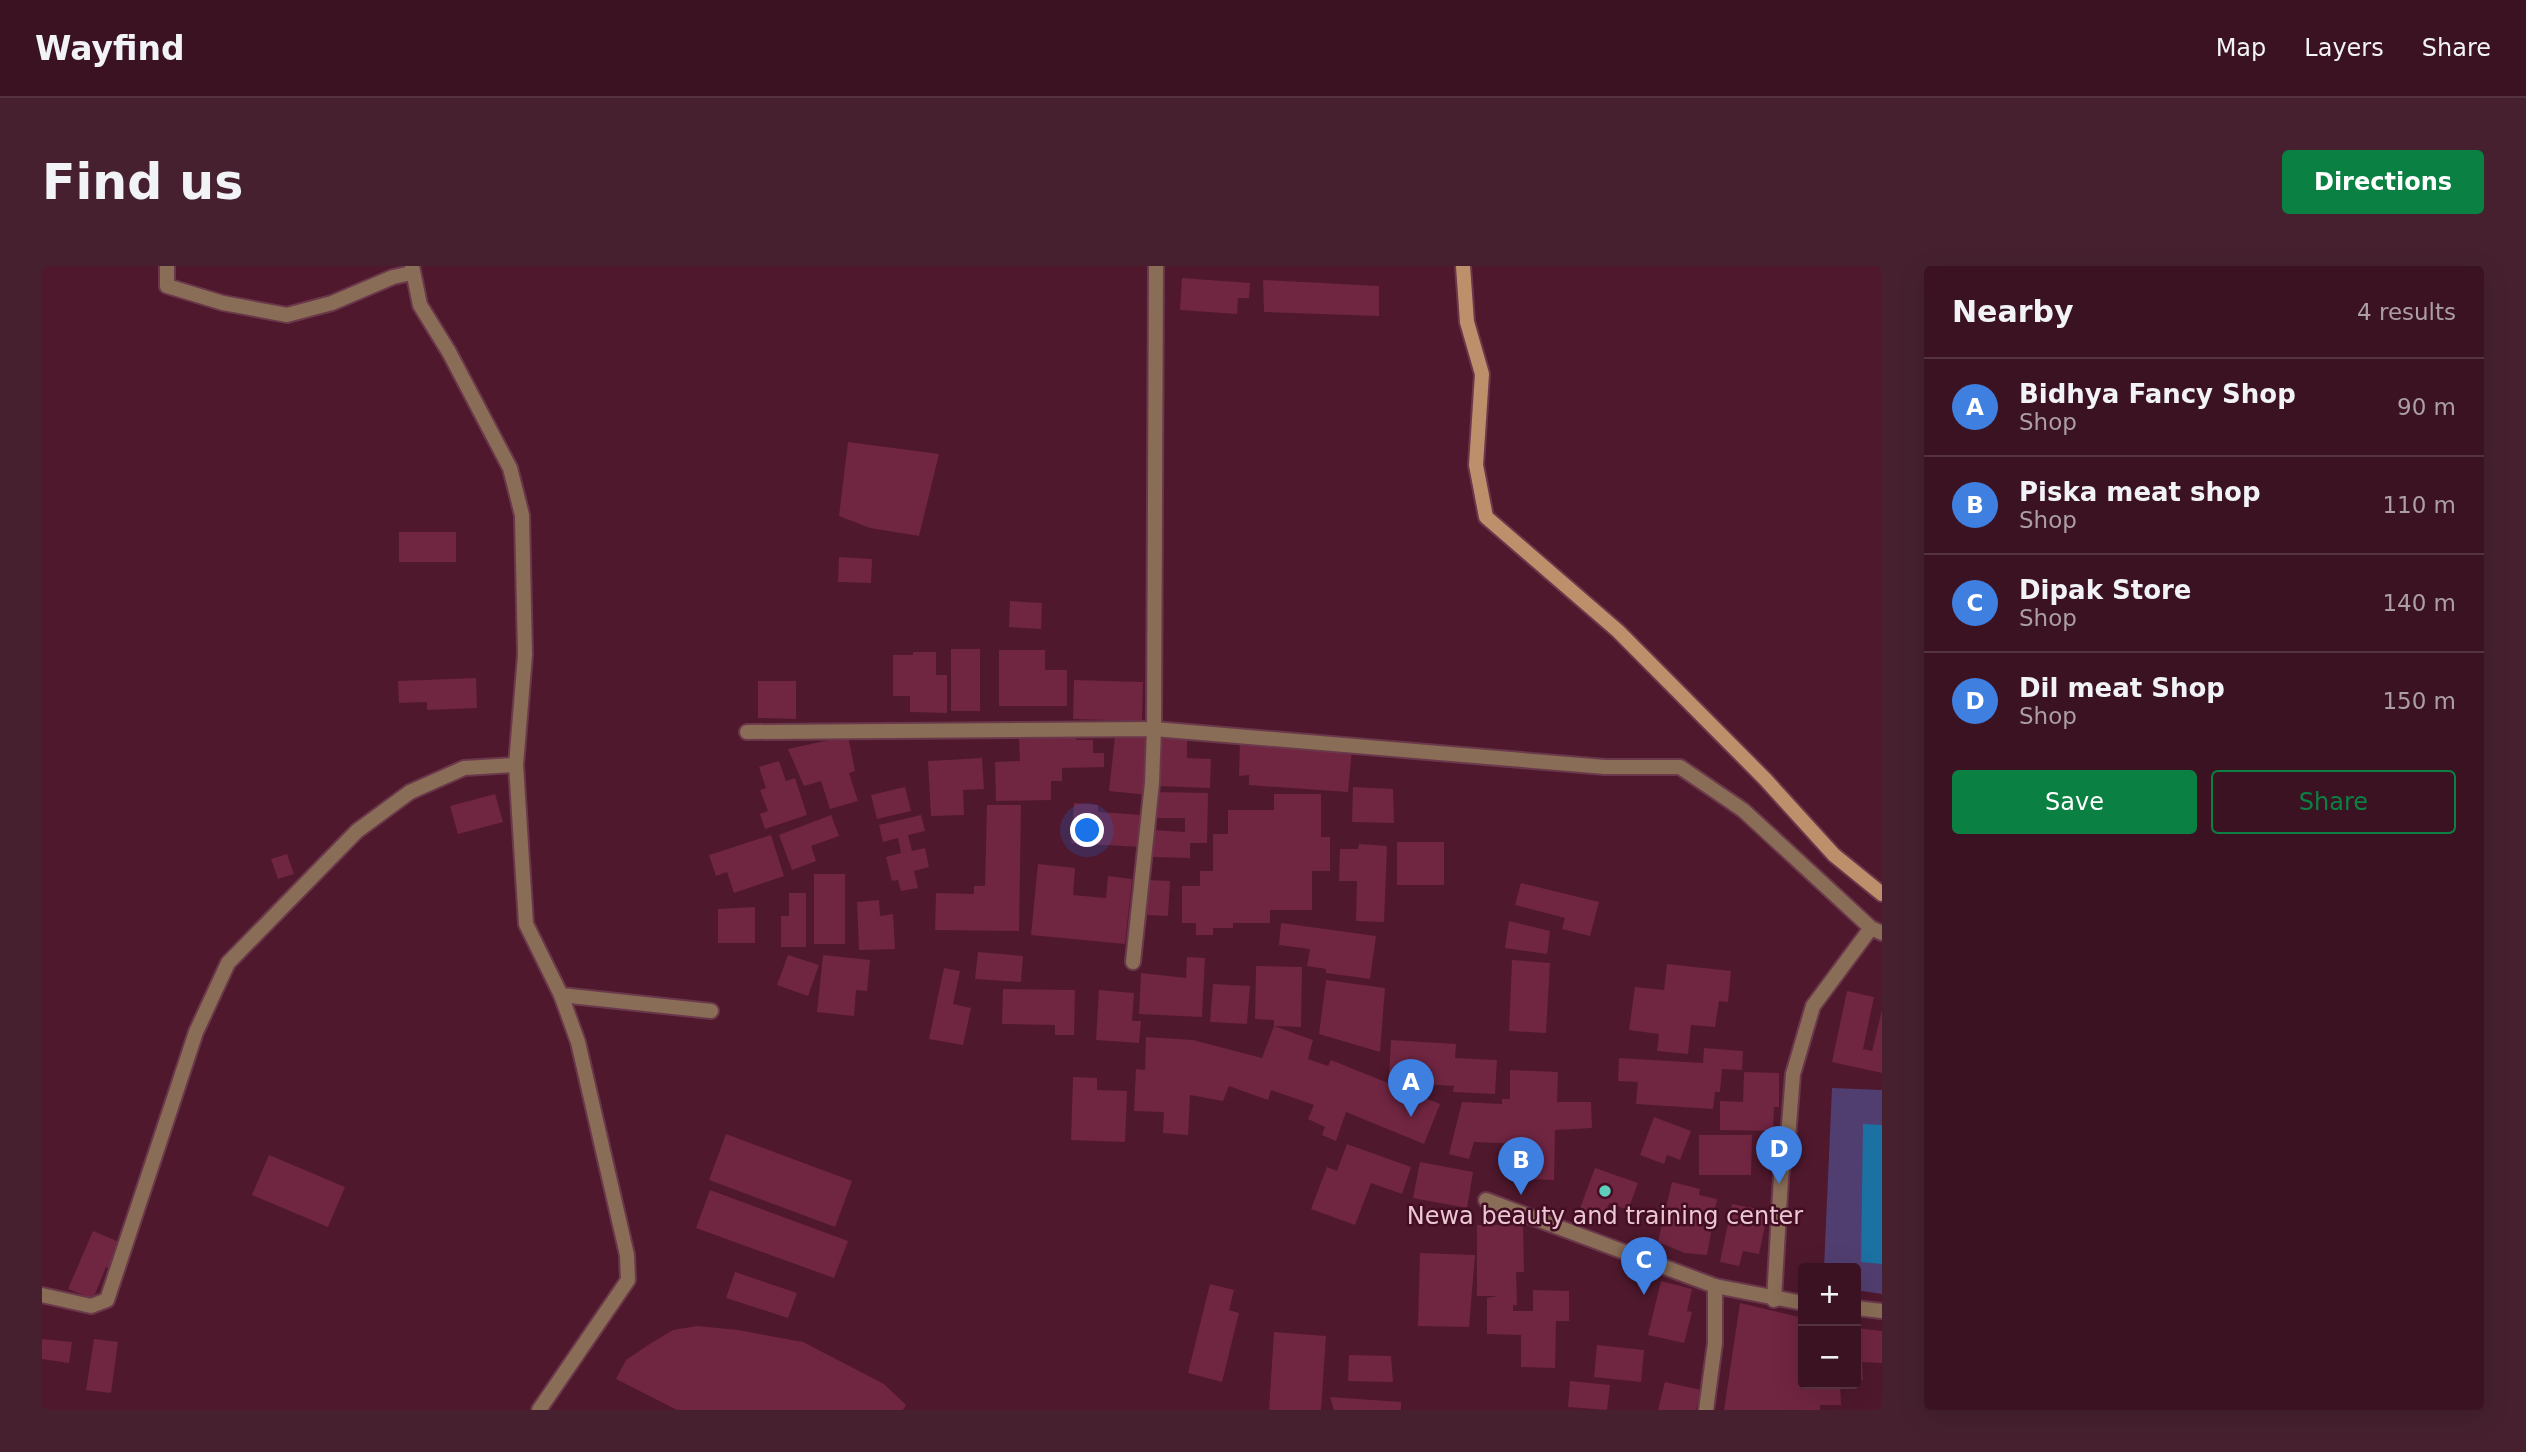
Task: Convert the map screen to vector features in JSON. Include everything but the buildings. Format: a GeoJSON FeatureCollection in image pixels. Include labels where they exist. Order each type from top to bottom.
{"type":"FeatureCollection","features":[{"type":"Feature","properties":{"kind":"main road"},"geometry":{"type":"LineString","coordinates":[[1464,266],[1467,322],[1482,374],[1476,465],[1486,517],[1618,631],[1765,779],[1834,855],[1882,894]]}},
{"type":"Feature","properties":{"kind":"street"},"geometry":{"type":"LineString","coordinates":[[167,266],[167,285],[223,303],[287,315],[332,303],[412,270],[420,305],[449,352],[510,468],[522,516],[525,655],[516,765],[526,925],[561,995],[578,1042],[627,1255],[628,1280],[539,1410]]}},
{"type":"Feature","properties":{"kind":"street"},"geometry":{"type":"LineString","coordinates":[[1133,962],[1152,783],[1154,729],[1156,266]]}},
{"type":"Feature","properties":{"kind":"street"},"geometry":{"type":"LineString","coordinates":[[747,732],[1154,729],[1605,767],[1680,767],[1743,810],[1877,930],[1813,1006],[1793,1074],[1788,1138],[1781,1177],[1774,1300]]}},
{"type":"Feature","properties":{"kind":"street"},"geometry":{"type":"LineString","coordinates":[[42,1295],[91,1306],[107,1300],[196,1032],[229,963],[357,831],[410,792],[464,768],[516,765]]}},
{"type":"Feature","properties":{"kind":"street"},"geometry":{"type":"LineString","coordinates":[[561,995],[711,1011]]}},
{"type":"Feature","properties":{"kind":"street"},"geometry":{"type":"LineString","coordinates":[[1486,1200],[1714,1286],[1774,1300],[1798,1302]]}},
{"type":"Feature","properties":{"kind":"street"},"geometry":{"type":"LineString","coordinates":[[1706,1410],[1714,1343],[1714,1286]]}},
{"type":"Feature","properties":{"kind":"street"},"geometry":{"type":"LineString","coordinates":[[1861,1309],[1882,1311]]}},
{"type":"Feature","properties":{"kind":"shaded area"},"geometry":{"type":"Polygon","coordinates":[[[1832,1088],[1882,1090],[1882,1294],[1861,1291],[1861,1263],[1824,1263],[1832,1088]]]}},
{"type":"Feature","properties":{"kind":"water"},"geometry":{"type":"Polygon","coordinates":[[[1863,1124],[1882,1125],[1882,1264],[1861,1262],[1863,1124]]]}},
{"type":"Feature","properties":{"kind":"place","name":"Bidhya Fancy Shop"},"geometry":{"type":"Point","coordinates":[1411,1117]}},
{"type":"Feature","properties":{"kind":"place","name":"Dil meat Shop"},"geometry":{"type":"Point","coordinates":[1779,1184]}},
{"type":"Feature","properties":{"kind":"place","name":"Newa beauty and training center"},"geometry":{"type":"Point","coordinates":[1605,1191]}},
{"type":"Feature","properties":{"kind":"place","name":"Piska meat shop"},"geometry":{"type":"Point","coordinates":[1521,1195]}},
{"type":"Feature","properties":{"kind":"place","name":"Dipak Store"},"geometry":{"type":"Point","coordinates":[1644,1295]}}]}
